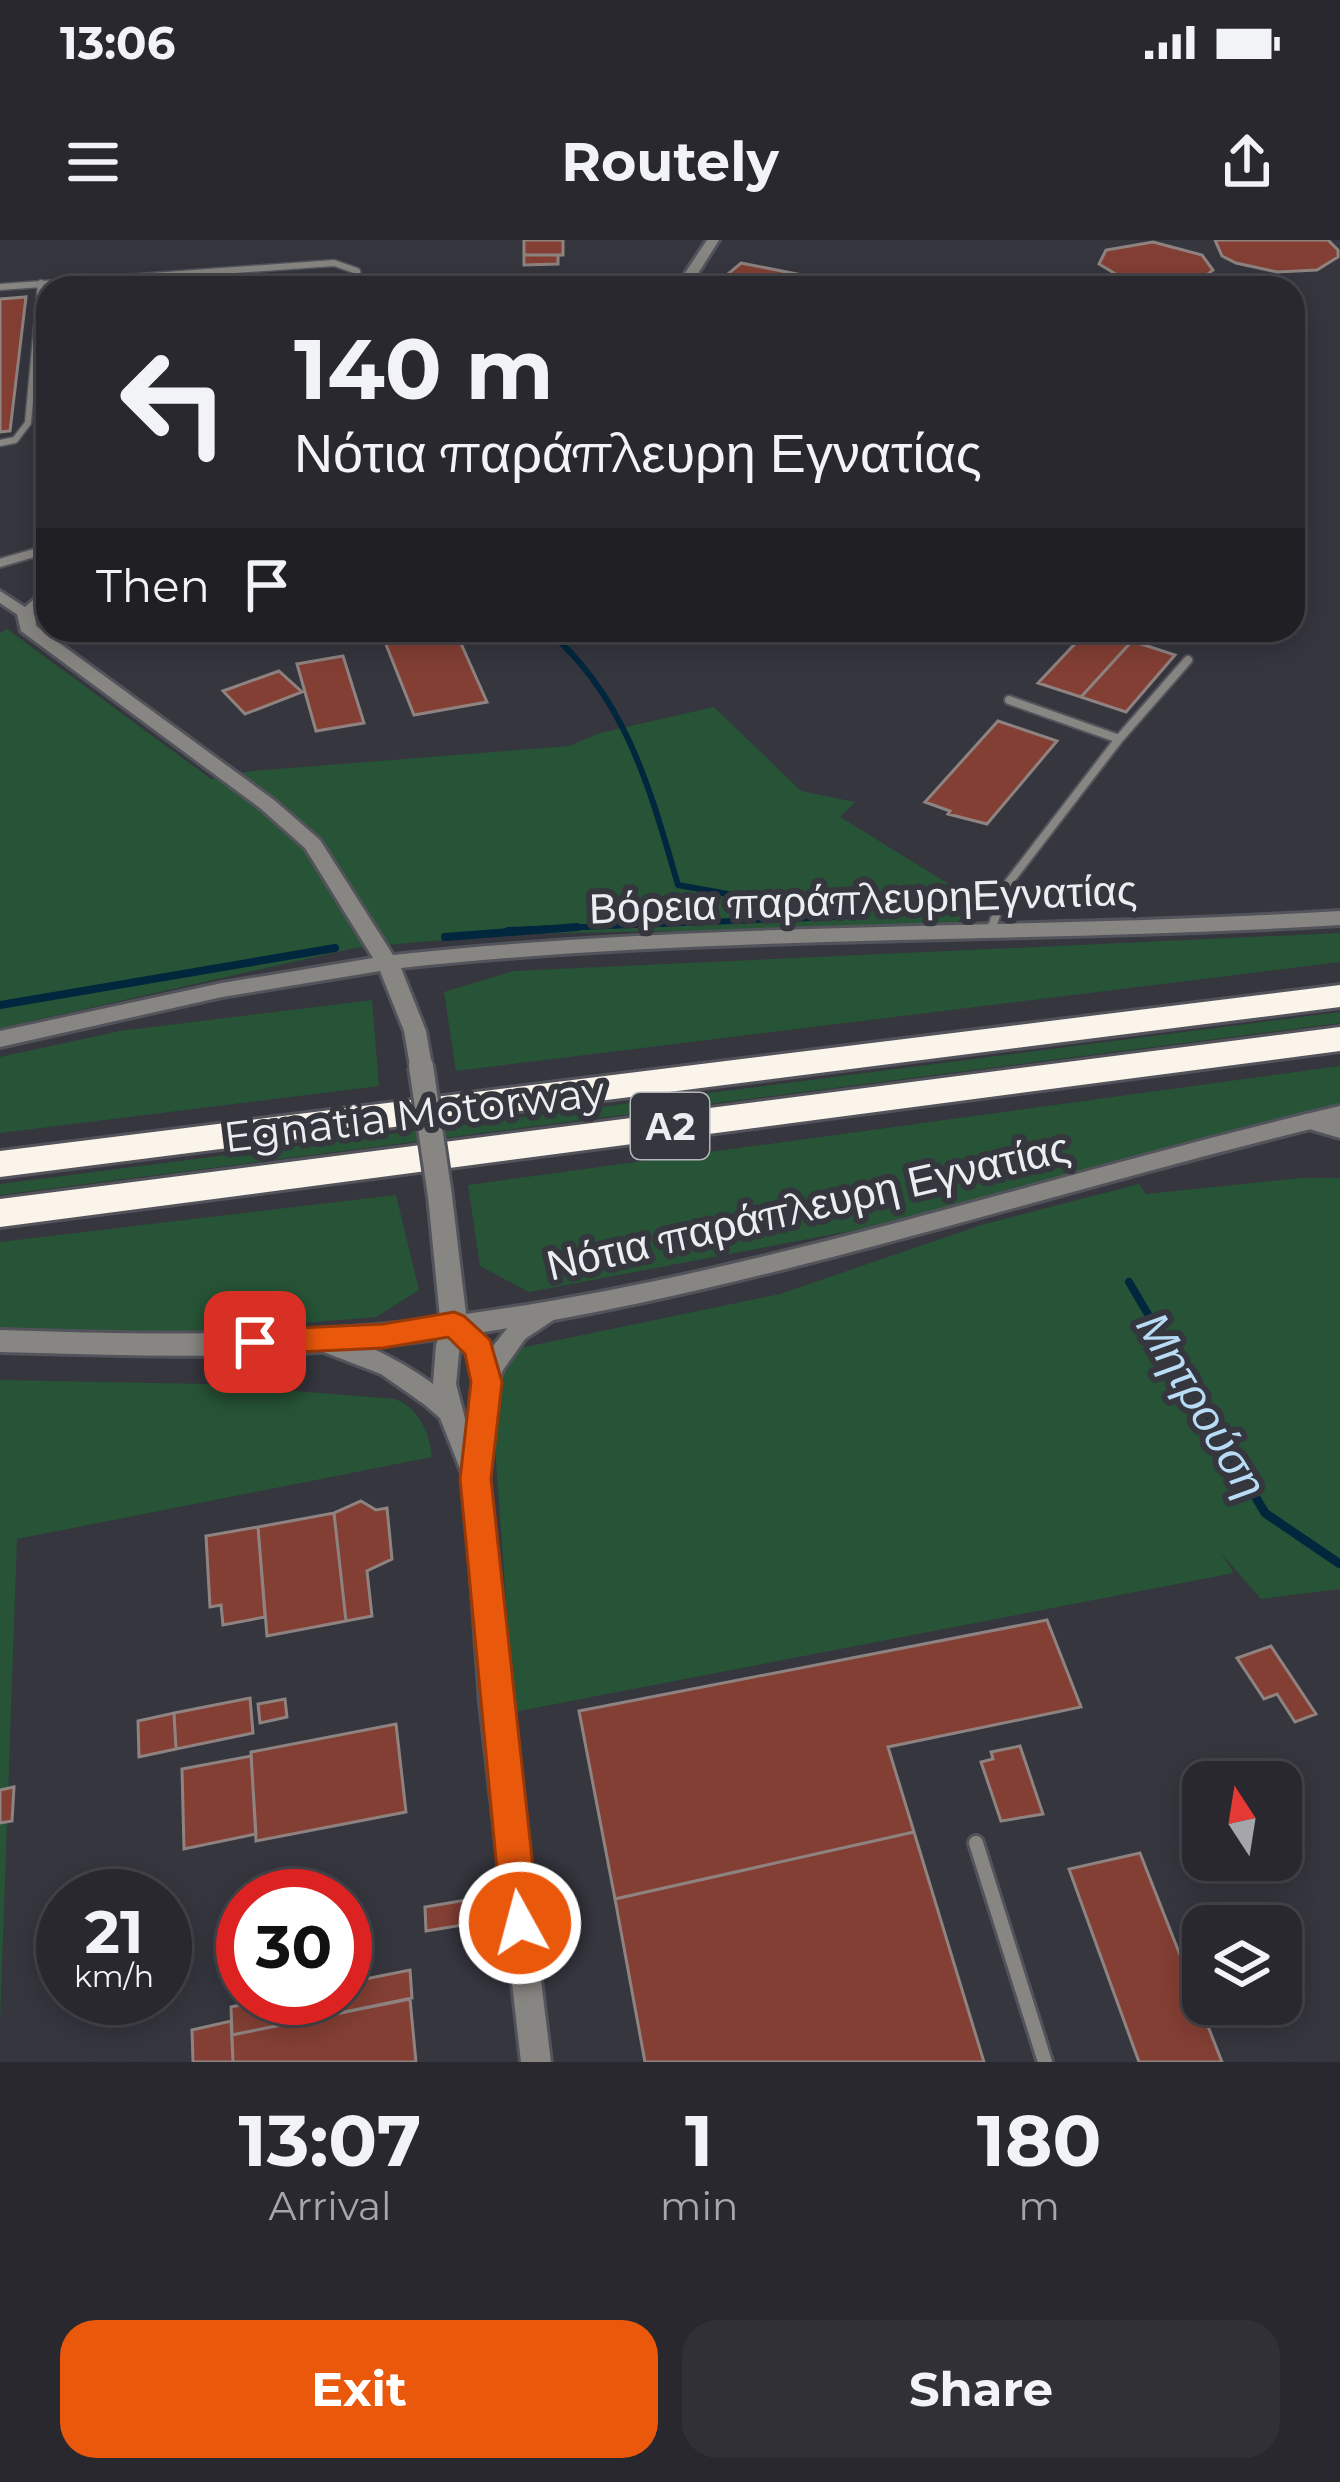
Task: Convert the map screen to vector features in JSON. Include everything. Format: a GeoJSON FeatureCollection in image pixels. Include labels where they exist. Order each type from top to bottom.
{"type":"FeatureCollection","features":[{"type":"Feature","properties":{"kind":"highway","name":"Egnatia Motorway"},"geometry":{"type":"LineString","coordinates":[[0,1164],[1340,995]]}},
{"type":"Feature","properties":{"kind":"highway","name":"Egnatia Motorway"},"geometry":{"type":"LineString","coordinates":[[0,1213],[1340,1039]]}},
{"type":"Feature","properties":{"kind":"street"},"geometry":{"type":"LineString","coordinates":[[690,276],[712,240]]}},
{"type":"Feature","properties":{"kind":"street"},"geometry":{"type":"LineString","coordinates":[[0,596],[26,614]]}},
{"type":"Feature","properties":{"kind":"street"},"geometry":{"type":"LineString","coordinates":[[36,604],[26,614],[27,627],[36,636]]}},
{"type":"Feature","properties":{"kind":"street"},"geometry":{"type":"LineString","coordinates":[[44,642],[300,830],[345,890],[388,964],[415,1031],[440,1196],[454,1324],[441,1375],[447,1412],[476,1479]]}},
{"type":"Feature","properties":{"kind":"street","name":"Βόρεια παράπλευρηΕγνατίας"},"geometry":{"type":"LineString","coordinates":[[0,1039],[256,984],[388,964],[571,947],[1340,918]]}},
{"type":"Feature","properties":{"kind":"street","name":"Νότια παράπλευρη Εγνατίας"},"geometry":{"type":"LineString","coordinates":[[0,1341],[162,1346],[383,1336],[559,1308],[739,1270],[1340,1114]]}},
{"type":"Feature","properties":{"kind":"street"},"geometry":{"type":"LineString","coordinates":[[1306,1121],[1340,1130]]}},
{"type":"Feature","properties":{"kind":"street"},"geometry":{"type":"LineString","coordinates":[[536,2062],[489,1644],[476,1479],[487,1382],[495,1358],[510,1337],[559,1308]]}},
{"type":"Feature","properties":{"kind":"street"},"geometry":{"type":"LineString","coordinates":[[454,1324],[479,1349],[487,1382]]}},
{"type":"Feature","properties":{"kind":"street"},"geometry":{"type":"LineString","coordinates":[[314,1339],[389,1364],[422,1384],[447,1412]]}},
{"type":"Feature","properties":{"kind":"lane"},"geometry":{"type":"LineString","coordinates":[[143,276],[334,263],[357,271],[358,276]]}},
{"type":"Feature","properties":{"kind":"lane"},"geometry":{"type":"LineString","coordinates":[[0,287],[36,283]]}},
{"type":"Feature","properties":{"kind":"lane"},"geometry":{"type":"LineString","coordinates":[[0,443],[15,440],[28,422],[36,330]]}},
{"type":"Feature","properties":{"kind":"lane"},"geometry":{"type":"LineString","coordinates":[[0,563],[36,552]]}},
{"type":"Feature","properties":{"kind":"lane"},"geometry":{"type":"LineString","coordinates":[[990,932],[1006,886],[1119,739],[1188,661]]}},
{"type":"Feature","properties":{"kind":"lane"},"geometry":{"type":"LineString","coordinates":[[1009,700],[1119,739]]}},
{"type":"Feature","properties":{"kind":"lane"},"geometry":{"type":"LineString","coordinates":[[976,1843],[1045,2062]]}},
{"type":"Feature","properties":{"kind":"green space"},"geometry":{"type":"Polygon","coordinates":[[[7,629],[211,779],[252,771],[569,746],[600,733],[714,707],[801,791],[855,802],[840,817],[962,892],[989,893],[953,926],[505,934],[355,948],[0,1028],[0,633],[7,629]]]}},
{"type":"Feature","properties":{"kind":"green space"},"geometry":{"type":"Polygon","coordinates":[[[1340,933],[1340,962],[456,1071],[444,992],[513,971],[1340,933]]]}},
{"type":"Feature","properties":{"kind":"green space"},"geometry":{"type":"Polygon","coordinates":[[[372,1000],[379,1086],[0,1133],[0,1057],[120,1031],[372,1000]]]}},
{"type":"Feature","properties":{"kind":"green space"},"geometry":{"type":"Polygon","coordinates":[[[1340,1012],[1340,1023],[0,1195],[0,1184],[1340,1012]]]}},
{"type":"Feature","properties":{"kind":"green space"},"geometry":{"type":"Polygon","coordinates":[[[1340,1066],[1340,1107],[851,1231],[529,1292],[480,1266],[468,1185],[1340,1066]]]}},
{"type":"Feature","properties":{"kind":"green space"},"geometry":{"type":"Polygon","coordinates":[[[1340,1178],[1340,1589],[1261,1599],[1220,1552],[1234,1573],[514,1712],[491,1391],[506,1351],[780,1294],[981,1225],[1139,1184],[1146,1194],[1340,1178]]]}},
{"type":"Feature","properties":{"kind":"green space"},"geometry":{"type":"Polygon","coordinates":[[[396,1195],[419,1290],[376,1317],[135,1337],[0,1335],[0,1242],[396,1195]]]}},
{"type":"Feature","properties":{"kind":"green space"},"geometry":{"type":"Polygon","coordinates":[[[0,1380],[207,1384],[395,1399],[421,1422],[432,1457],[17,1539],[0,2022],[0,1380]]]}},
{"type":"Feature","properties":{"kind":"building"},"geometry":{"type":"Polygon","coordinates":[[[524,240],[563,240],[563,255],[524,255],[524,240]]]}},
{"type":"Feature","properties":{"kind":"building"},"geometry":{"type":"Polygon","coordinates":[[[1215,240],[1328,240],[1338,257],[1317,270],[1277,272],[1222,256],[1215,240]]]}},
{"type":"Feature","properties":{"kind":"building"},"geometry":{"type":"Polygon","coordinates":[[[1153,242],[1202,255],[1213,270],[1206,276],[1119,276],[1099,264],[1106,250],[1153,242]]]}},
{"type":"Feature","properties":{"kind":"building"},"geometry":{"type":"Polygon","coordinates":[[[524,255],[558,255],[558,264],[524,265],[524,255]]]}},
{"type":"Feature","properties":{"kind":"building"},"geometry":{"type":"Polygon","coordinates":[[[741,263],[807,276],[726,276],[741,263]]]}},
{"type":"Feature","properties":{"kind":"building"},"geometry":{"type":"Polygon","coordinates":[[[26,297],[10,431],[0,432],[0,299],[26,297]]]}},
{"type":"Feature","properties":{"kind":"building"},"geometry":{"type":"Polygon","coordinates":[[[385,642],[460,642],[487,702],[414,715],[385,642]]]}},
{"type":"Feature","properties":{"kind":"building"},"geometry":{"type":"Polygon","coordinates":[[[1077,642],[1131,642],[1081,697],[1038,683],[1077,642]]]}},
{"type":"Feature","properties":{"kind":"building"},"geometry":{"type":"Polygon","coordinates":[[[1131,642],[1175,655],[1126,712],[1081,697],[1131,642]]]}},
{"type":"Feature","properties":{"kind":"building"},"geometry":{"type":"Polygon","coordinates":[[[343,656],[364,723],[316,731],[297,664],[343,656]]]}},
{"type":"Feature","properties":{"kind":"building"},"geometry":{"type":"Polygon","coordinates":[[[279,671],[302,692],[245,714],[223,691],[279,671]]]}},
{"type":"Feature","properties":{"kind":"building"},"geometry":{"type":"Polygon","coordinates":[[[998,721],[1057,741],[987,824],[948,814],[950,811],[925,802],[998,721]]]}},
{"type":"Feature","properties":{"kind":"building"},"geometry":{"type":"Polygon","coordinates":[[[361,1501],[376,1510],[387,1508],[392,1559],[367,1571],[372,1616],[346,1621],[334,1513],[361,1501]]]}},
{"type":"Feature","properties":{"kind":"building"},"geometry":{"type":"Polygon","coordinates":[[[334,1513],[346,1621],[267,1636],[258,1527],[334,1513]]]}},
{"type":"Feature","properties":{"kind":"building"},"geometry":{"type":"Polygon","coordinates":[[[258,1527],[265,1617],[223,1625],[221,1605],[210,1607],[206,1536],[258,1527]]]}},
{"type":"Feature","properties":{"kind":"building"},"geometry":{"type":"Polygon","coordinates":[[[1047,1620],[1081,1707],[888,1747],[914,1832],[615,1899],[579,1711],[1047,1620]]]}},
{"type":"Feature","properties":{"kind":"building"},"geometry":{"type":"Polygon","coordinates":[[[1271,1646],[1316,1714],[1295,1722],[1277,1694],[1264,1699],[1237,1658],[1271,1646]]]}},
{"type":"Feature","properties":{"kind":"building"},"geometry":{"type":"Polygon","coordinates":[[[250,1698],[253,1733],[176,1749],[174,1713],[250,1698]]]}},
{"type":"Feature","properties":{"kind":"building"},"geometry":{"type":"Polygon","coordinates":[[[285,1699],[287,1717],[260,1723],[258,1704],[285,1699]]]}},
{"type":"Feature","properties":{"kind":"building"},"geometry":{"type":"Polygon","coordinates":[[[174,1713],[176,1749],[139,1757],[138,1721],[174,1713]]]}},
{"type":"Feature","properties":{"kind":"building"},"geometry":{"type":"Polygon","coordinates":[[[396,1724],[406,1812],[256,1841],[251,1752],[396,1724]]]}},
{"type":"Feature","properties":{"kind":"building"},"geometry":{"type":"Polygon","coordinates":[[[1020,1746],[1043,1814],[1001,1821],[981,1762],[993,1759],[991,1752],[1020,1746]]]}},
{"type":"Feature","properties":{"kind":"building"},"geometry":{"type":"Polygon","coordinates":[[[251,1756],[256,1834],[184,1849],[182,1769],[251,1756]]]}},
{"type":"Feature","properties":{"kind":"building"},"geometry":{"type":"Polygon","coordinates":[[[14,1787],[12,1821],[0,1823],[0,1790],[14,1787]]]}},
{"type":"Feature","properties":{"kind":"building"},"geometry":{"type":"Polygon","coordinates":[[[914,1832],[984,2062],[645,2062],[615,1899],[914,1832]]]}},
{"type":"Feature","properties":{"kind":"building"},"geometry":{"type":"Polygon","coordinates":[[[1140,1853],[1182,1960],[1182,2025],[1207,2025],[1222,2062],[1139,2062],[1069,1869],[1140,1853]]]}},
{"type":"Feature","properties":{"kind":"building"},"geometry":{"type":"Polygon","coordinates":[[[472,1899],[475,1923],[426,1931],[425,1907],[472,1899]]]}},
{"type":"Feature","properties":{"kind":"building"},"geometry":{"type":"Polygon","coordinates":[[[410,1970],[412,1998],[372,2006],[372,1978],[410,1970]]]}},
{"type":"Feature","properties":{"kind":"building"},"geometry":{"type":"Polygon","coordinates":[[[410,1999],[416,2062],[233,2062],[232,2035],[281,2025],[372,2025],[372,2007],[410,1999]]]}},
{"type":"Feature","properties":{"kind":"building"},"geometry":{"type":"Polygon","coordinates":[[[231,2025],[233,2062],[193,2062],[192,2030],[231,2025]]]}},
{"type":"Feature","properties":{"kind":"building"},"geometry":{"type":"Polygon","coordinates":[[[232,2025],[281,2025],[232,2035],[232,2025]]]}},
{"type":"Feature","properties":{"kind":"waterway","name":"Μητρούση"},"geometry":{"type":"LineString","coordinates":[[559,642],[597,685],[632,747],[678,885],[849,916]]}},
{"type":"Feature","properties":{"kind":"waterway"},"geometry":{"type":"LineString","coordinates":[[570,928],[836,917]]}},
{"type":"Feature","properties":{"kind":"waterway"},"geometry":{"type":"LineString","coordinates":[[570,928],[577,927]]}},
{"type":"Feature","properties":{"kind":"waterway"},"geometry":{"type":"LineString","coordinates":[[445,937],[570,928]]}},
{"type":"Feature","properties":{"kind":"waterway"},"geometry":{"type":"LineString","coordinates":[[508,930],[570,928]]}},
{"type":"Feature","properties":{"kind":"waterway"},"geometry":{"type":"LineString","coordinates":[[0,1005],[335,948]]}},
{"type":"Feature","properties":{"kind":"waterway","name":"Μητρούση"},"geometry":{"type":"LineString","coordinates":[[1129,1282],[1214,1426]]}},
{"type":"Feature","properties":{"kind":"waterway","name":"Μητρούση"},"geometry":{"type":"LineString","coordinates":[[1212,1423],[1265,1513],[1340,1564]]}},
{"type":"Feature","properties":{"kind":"route"},"geometry":{"type":"LineString","coordinates":[[255,1342],[383,1336],[454,1324],[479,1349],[487,1382],[476,1479],[520,1923]]}}]}
